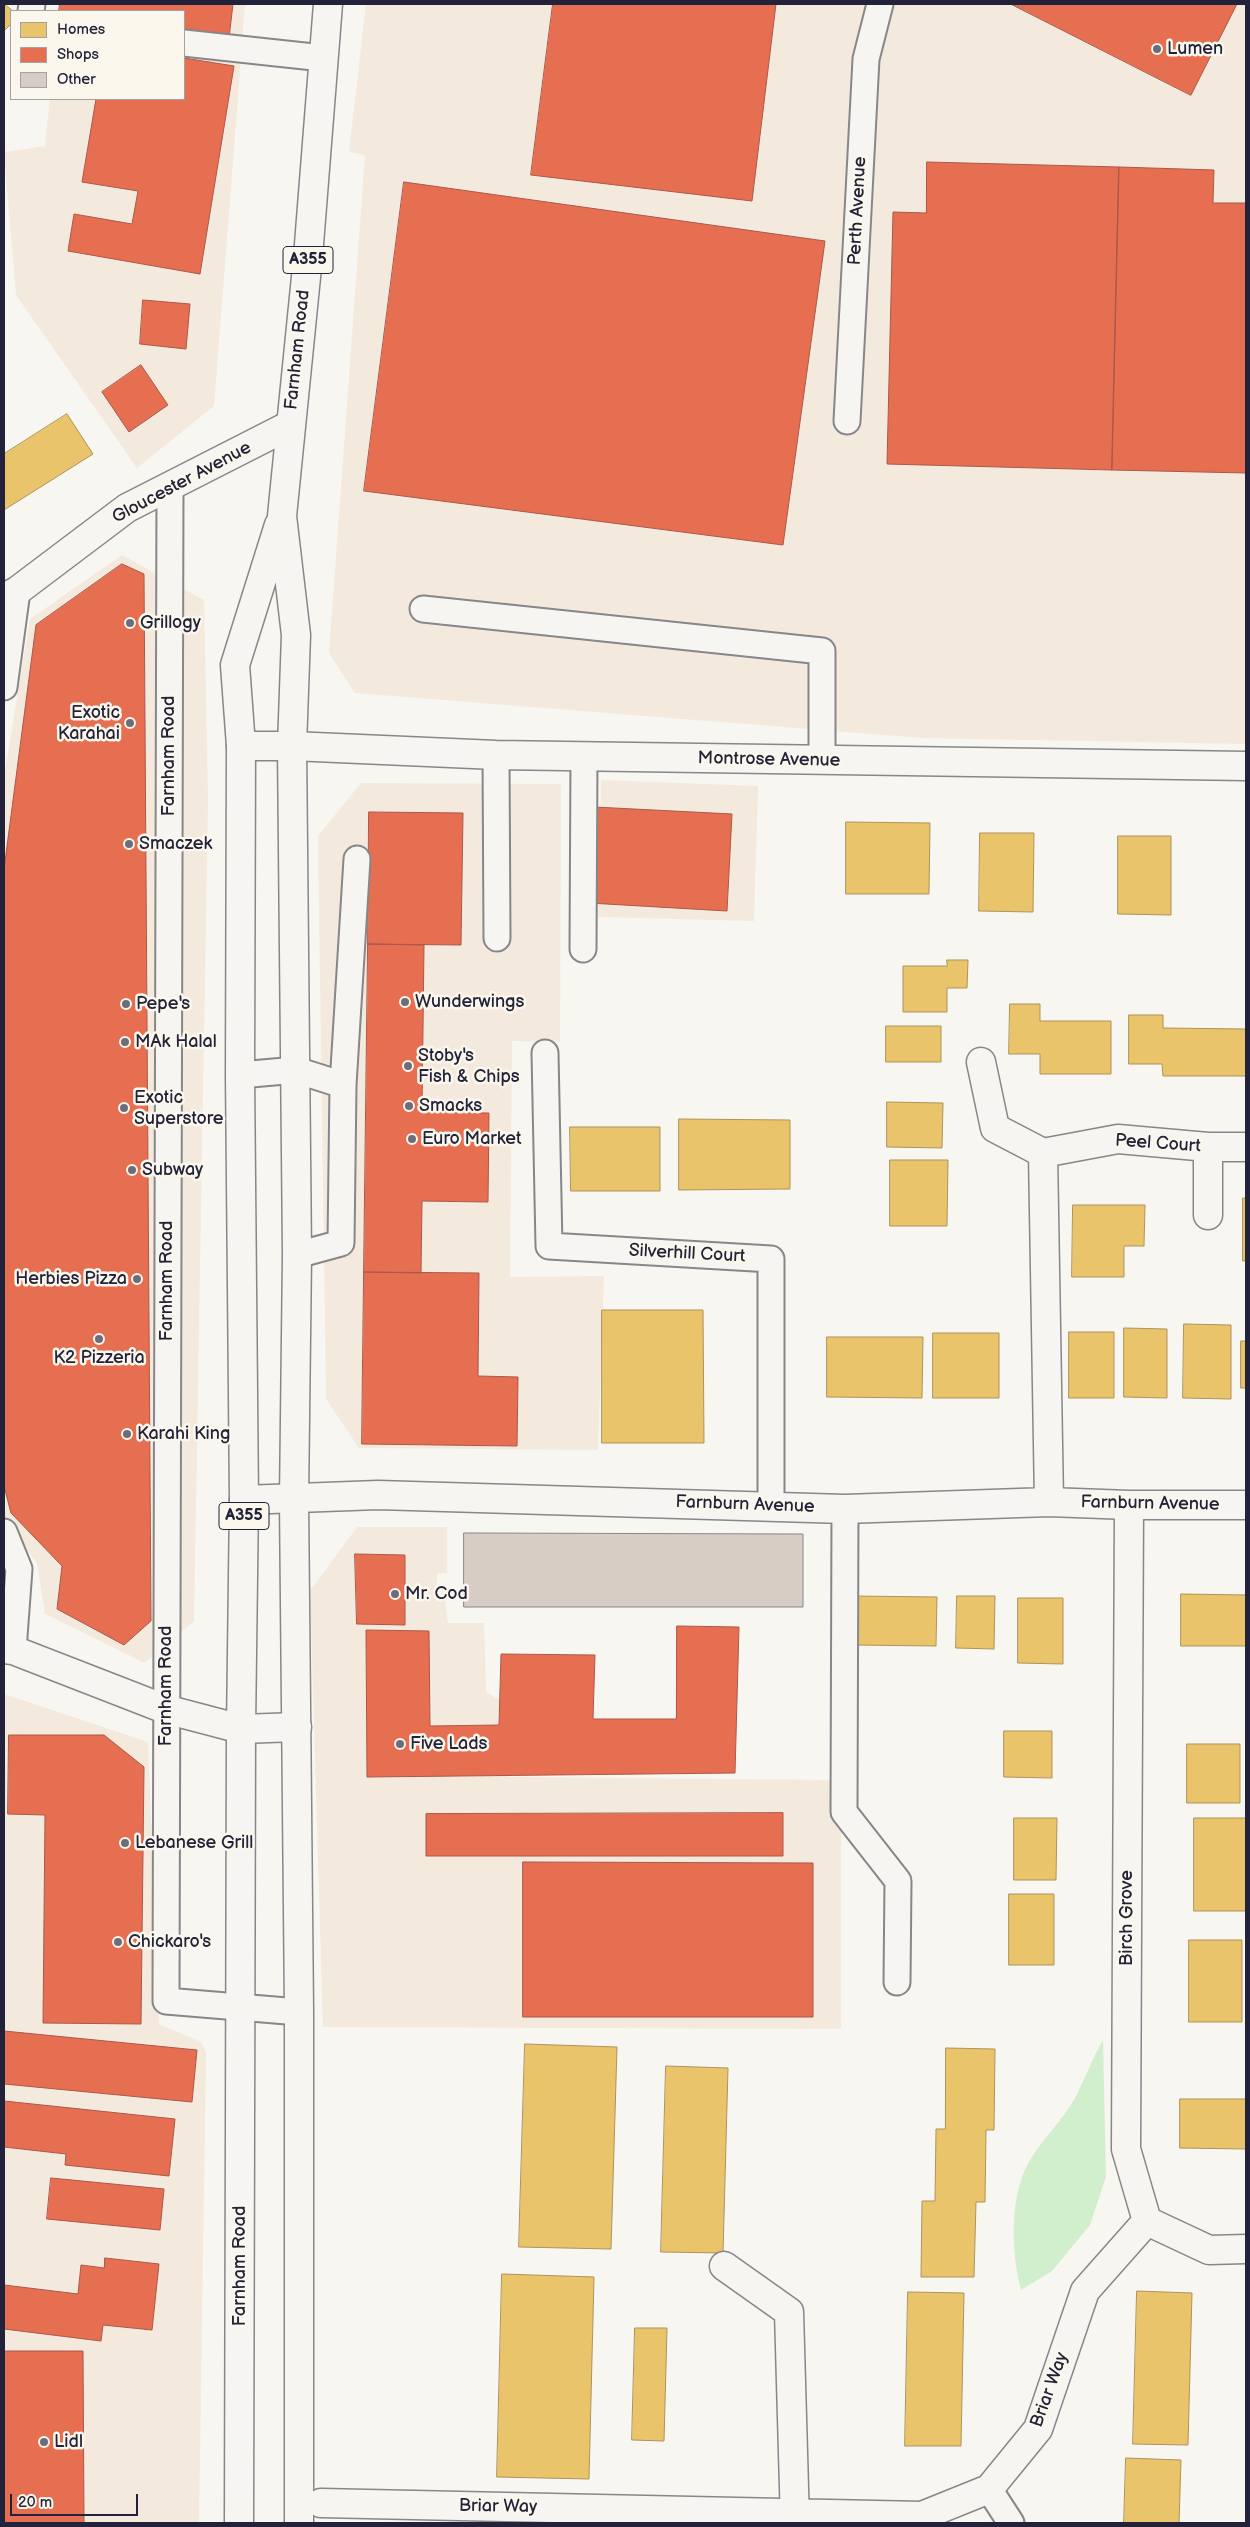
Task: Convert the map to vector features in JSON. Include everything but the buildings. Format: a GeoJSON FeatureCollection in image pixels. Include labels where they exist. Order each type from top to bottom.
{"type":"FeatureCollection","features":[{"type":"Feature","properties":{"kind":"street","name":"Farnham Road"},"geometry":{"type":"LineString","coordinates":[[299,2523],[299,2012],[294,1500],[297,1255],[292,746],[296,635],[282,516],[308,257],[328,4]]}},
{"type":"Feature","properties":{"kind":"street","name":"Gloucester Avenue"},"geometry":{"type":"LineString","coordinates":[[10,594],[127,508],[290,426]]}},
{"type":"Feature","properties":{"kind":"street","name":"Farnham Road"},"geometry":{"type":"LineString","coordinates":[[239,2523],[240,1728],[244,1500],[240,1075],[241,746],[234,665],[282,516]]}},
{"type":"Feature","properties":{"kind":"street","name":"Montrose Avenue"},"geometry":{"type":"LineString","coordinates":[[241,746],[292,746],[584,757],[1246,766]]}},
{"type":"Feature","properties":{"kind":"street"},"geometry":{"type":"LineString","coordinates":[[981,1062],[995,1128],[1043,1153],[1049,1502]]}},
{"type":"Feature","properties":{"kind":"street","name":"Peel Court"},"geometry":{"type":"LineString","coordinates":[[1043,1153],[1118,1139],[1208,1147],[1246,1147]]}},
{"type":"Feature","properties":{"kind":"street"},"geometry":{"type":"LineString","coordinates":[[1208,1147],[1208,1216]]}},
{"type":"Feature","properties":{"kind":"street","name":"Farnburn Avenue"},"geometry":{"type":"LineString","coordinates":[[244,1500],[294,1500],[378,1495],[845,1508],[1049,1502],[1129,1505],[1246,1505]]}},
{"type":"Feature","properties":{"kind":"street","name":"Birch Grove"},"geometry":{"type":"LineString","coordinates":[[1129,1505],[1126,2149],[1146,2222]]}},
{"type":"Feature","properties":{"kind":"street"},"geometry":{"type":"LineString","coordinates":[[8,1650],[166,1709],[240,1728],[297,1727]]}},
{"type":"Feature","properties":{"kind":"street"},"geometry":{"type":"LineString","coordinates":[[1146,2222],[1209,2250],[1246,2249]]}},
{"type":"Feature","properties":{"kind":"street","name":"Briar Way"},"geometry":{"type":"LineString","coordinates":[[321,2503],[795,2519],[922,2516],[989,2489],[1038,2429],[1085,2291],[1146,2222]]}},
{"type":"Feature","properties":{"kind":"street"},"geometry":{"type":"LineString","coordinates":[[724,2266],[789,2312],[795,2519]]}},
{"type":"Feature","properties":{"kind":"lane","name":"Perth Avenue"},"geometry":{"type":"LineString","coordinates":[[847,421],[866,59],[880,4]]}},
{"type":"Feature","properties":{"kind":"lane"},"geometry":{"type":"LineString","coordinates":[[185,43],[323,58]]}},
{"type":"Feature","properties":{"kind":"lane","name":"Farnham Road"},"geometry":{"type":"LineString","coordinates":[[170,486],[166,2001],[299,2012]]}},
{"type":"Feature","properties":{"kind":"lane"},"geometry":{"type":"LineString","coordinates":[[4,688],[10,594]]}},
{"type":"Feature","properties":{"kind":"lane"},"geometry":{"type":"LineString","coordinates":[[423,609],[822,651],[822,760]]}},
{"type":"Feature","properties":{"kind":"lane"},"geometry":{"type":"LineString","coordinates":[[496,755],[497,938]]}},
{"type":"Feature","properties":{"kind":"lane"},"geometry":{"type":"LineString","coordinates":[[583,948],[584,757]]}},
{"type":"Feature","properties":{"kind":"lane"},"geometry":{"type":"LineString","coordinates":[[297,1255],[341,1242],[343,1085],[357,859]]}},
{"type":"Feature","properties":{"kind":"lane","name":"Silverhill Court"},"geometry":{"type":"LineString","coordinates":[[545,1053],[549,1246],[771,1259],[771,1506]]}},
{"type":"Feature","properties":{"kind":"lane"},"geometry":{"type":"LineString","coordinates":[[240,1075],[296,1070],[343,1085]]}},
{"type":"Feature","properties":{"kind":"lane"},"geometry":{"type":"LineString","coordinates":[[845,1508],[844,1812],[898,1881],[897,1982]]}},
{"type":"Feature","properties":{"kind":"lane"},"geometry":{"type":"LineString","coordinates":[[4,1532],[19,1569],[8,1650]]}},
{"type":"Feature","properties":{"kind":"lane"},"geometry":{"type":"LineString","coordinates":[[989,2489],[1011,2523]]}},
{"type":"Feature","properties":{"kind":"shaded area"},"geometry":{"type":"Polygon","coordinates":[[[60,4],[245,4],[242,41],[185,34],[185,10],[59,10],[60,4]]]}},
{"type":"Feature","properties":{"kind":"shaded area"},"geometry":{"type":"Polygon","coordinates":[[[366,4],[1246,4],[1246,744],[922,738],[355,693],[329,653],[365,155],[349,152],[366,4]]]}},
{"type":"Feature","properties":{"kind":"shaded area"},"geometry":{"type":"Polygon","coordinates":[[[185,53],[241,58],[214,406],[137,468],[16,295],[4,152],[45,146],[50,100],[185,100],[185,53]]]}},
{"type":"Feature","properties":{"kind":"shaded area"},"geometry":{"type":"Polygon","coordinates":[[[122,555],[204,600],[208,799],[194,1621],[145,1663],[45,1614],[37,1563],[4,1521],[4,777],[30,619],[122,555]]]}},
{"type":"Feature","properties":{"kind":"shaded area"},"geometry":{"type":"Polygon","coordinates":[[[601,780],[758,786],[754,921],[598,917],[601,780]]]}},
{"type":"Feature","properties":{"kind":"shaded area"},"geometry":{"type":"Polygon","coordinates":[[[361,783],[561,784],[560,1042],[512,1041],[510,1277],[604,1276],[598,1450],[359,1448],[326,1399],[318,836],[361,783]]]}},
{"type":"Feature","properties":{"kind":"shaded area"},"geometry":{"type":"Polygon","coordinates":[[[357,1527],[447,1527],[447,1573],[437,1574],[437,1599],[445,1600],[448,1623],[484,1623],[486,1692],[511,1707],[508,1777],[841,1780],[841,2029],[323,2027],[310,1591],[357,1527]]]}},
{"type":"Feature","properties":{"kind":"shaded area"},"geometry":{"type":"Polygon","coordinates":[[[7,1695],[148,1742],[159,2024],[201,2042],[206,2052],[199,2523],[4,2523],[4,1696],[7,1695]]]}},
{"type":"Feature","properties":{"kind":"green space"},"geometry":{"type":"Polygon","coordinates":[[[1103,2040],[1106,2177],[1090,2225],[1052,2271],[1021,2290],[1015,2259],[1014,2224],[1015,2206],[1023,2174],[1035,2152],[1075,2098],[1103,2040]]]}},
{"type":"Feature","properties":{"kind":"place","name":"Lumen"},"geometry":{"type":"Point","coordinates":[1157,49]}},
{"type":"Feature","properties":{"kind":"place","name":"Grillogy"},"geometry":{"type":"Point","coordinates":[130,623]}},
{"type":"Feature","properties":{"kind":"place","name":"Exotic Karahai"},"geometry":{"type":"Point","coordinates":[130,723]}},
{"type":"Feature","properties":{"kind":"place","name":"Smaczek"},"geometry":{"type":"Point","coordinates":[129,844]}},
{"type":"Feature","properties":{"kind":"place","name":"Wunderwings"},"geometry":{"type":"Point","coordinates":[405,1002]}},
{"type":"Feature","properties":{"kind":"place","name":"Pepe's"},"geometry":{"type":"Point","coordinates":[126,1004]}},
{"type":"Feature","properties":{"kind":"place","name":"MAk Halal"},"geometry":{"type":"Point","coordinates":[125,1042]}},
{"type":"Feature","properties":{"kind":"place","name":"Stoby's Fish & Chips"},"geometry":{"type":"Point","coordinates":[408,1066]}},
{"type":"Feature","properties":{"kind":"place","name":"Smacks"},"geometry":{"type":"Point","coordinates":[409,1106]}},
{"type":"Feature","properties":{"kind":"place","name":"Exotic Superstore"},"geometry":{"type":"Point","coordinates":[124,1108]}},
{"type":"Feature","properties":{"kind":"place","name":"Euro Market"},"geometry":{"type":"Point","coordinates":[412,1139]}},
{"type":"Feature","properties":{"kind":"place","name":"Subway"},"geometry":{"type":"Point","coordinates":[132,1170]}},
{"type":"Feature","properties":{"kind":"place","name":"Herbies Pizza"},"geometry":{"type":"Point","coordinates":[137,1279]}},
{"type":"Feature","properties":{"kind":"place","name":"K2 Pizzeria"},"geometry":{"type":"Point","coordinates":[99,1339]}},
{"type":"Feature","properties":{"kind":"place","name":"Karahi King"},"geometry":{"type":"Point","coordinates":[127,1434]}},
{"type":"Feature","properties":{"kind":"place","name":"Mr. Cod"},"geometry":{"type":"Point","coordinates":[395,1594]}},
{"type":"Feature","properties":{"kind":"place","name":"Five Lads"},"geometry":{"type":"Point","coordinates":[400,1744]}},
{"type":"Feature","properties":{"kind":"place","name":"Lebanese Grill"},"geometry":{"type":"Point","coordinates":[125,1843]}},
{"type":"Feature","properties":{"kind":"place","name":"Chickaro's"},"geometry":{"type":"Point","coordinates":[118,1942]}},
{"type":"Feature","properties":{"kind":"place","name":"Lidl"},"geometry":{"type":"Point","coordinates":[44,2442]}}]}
